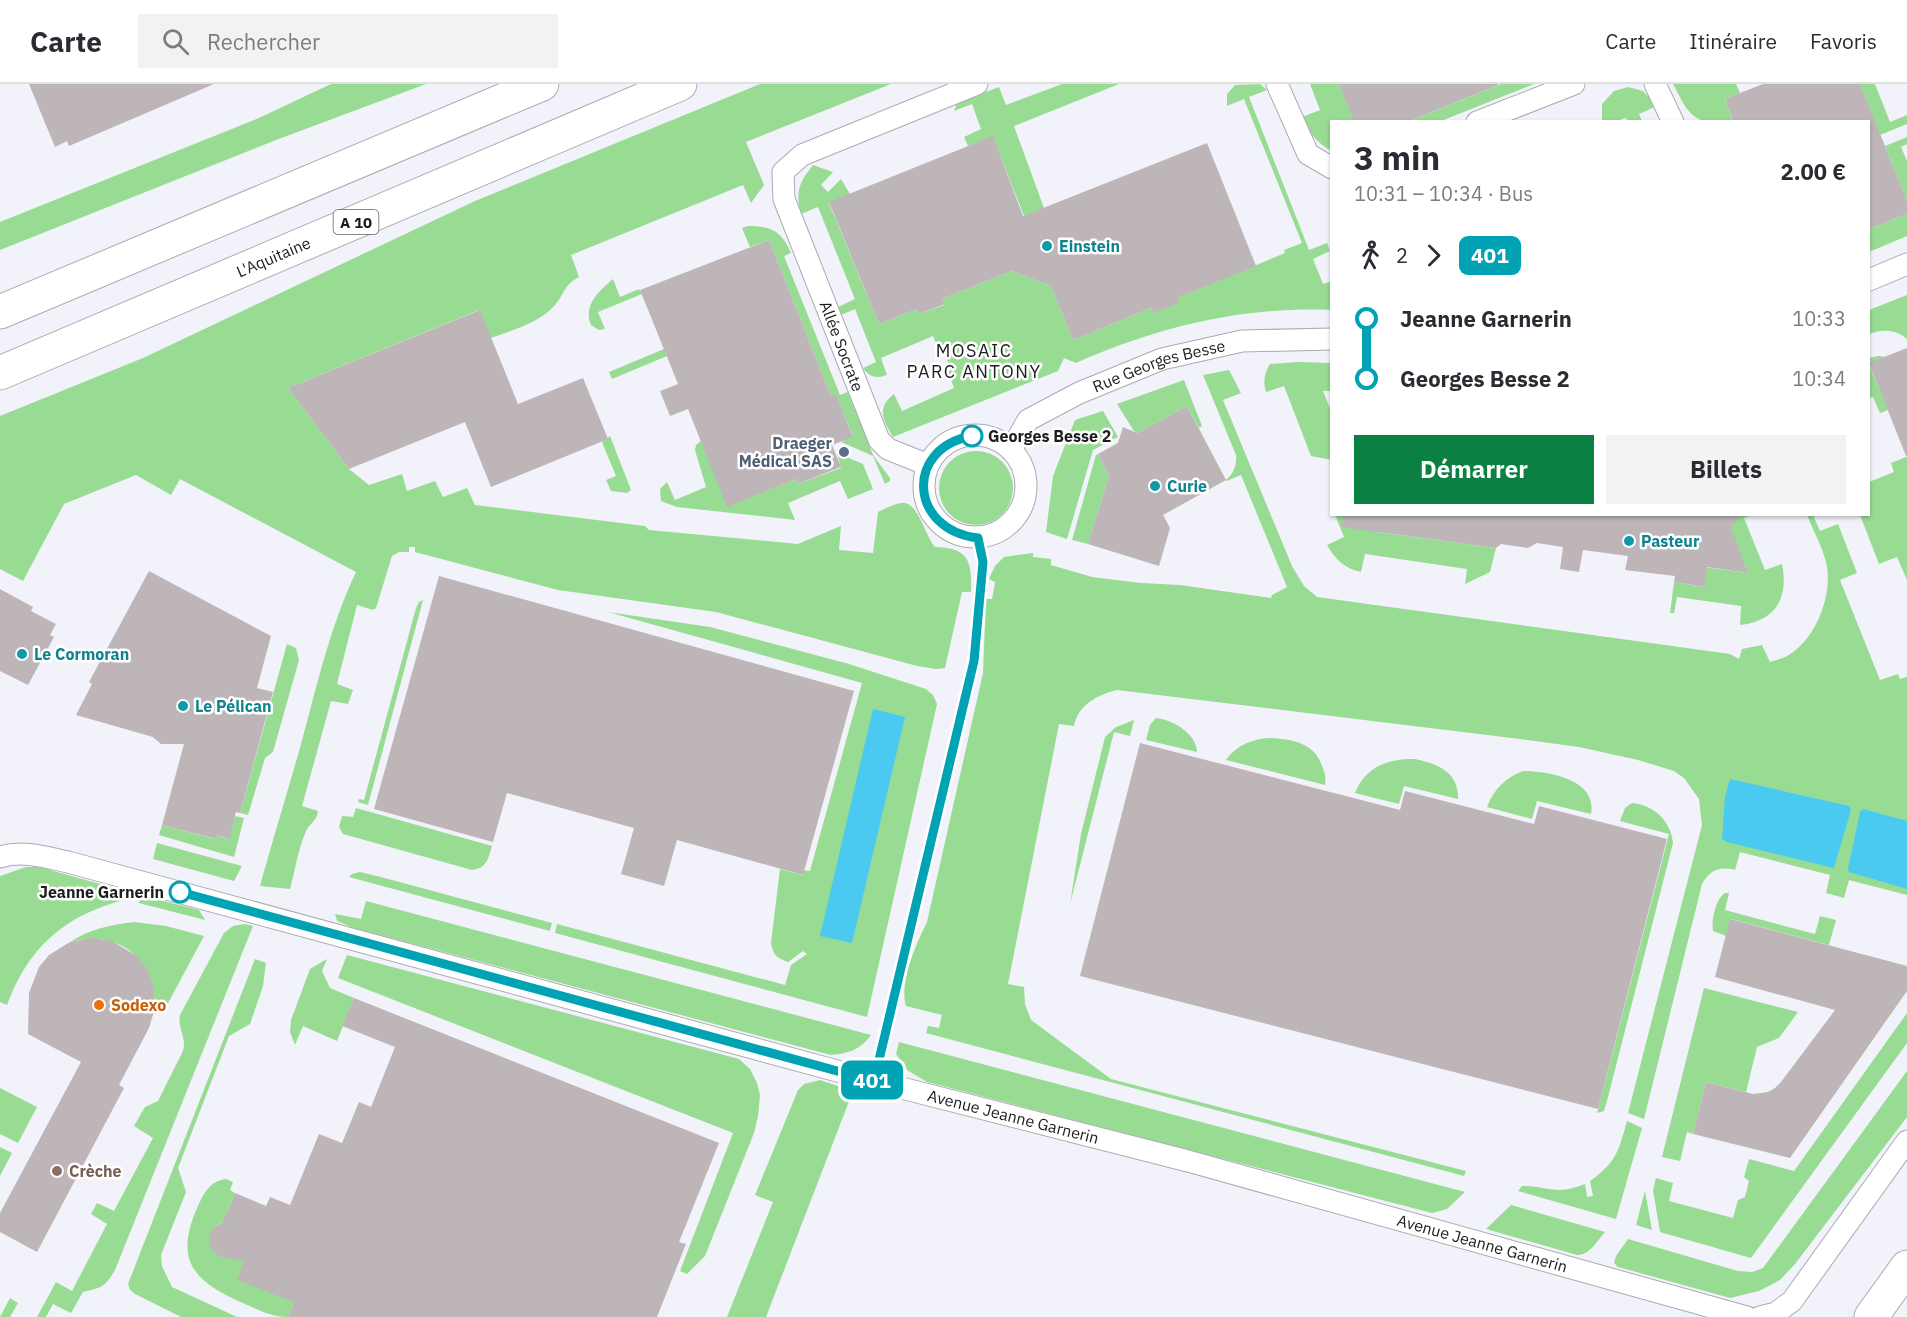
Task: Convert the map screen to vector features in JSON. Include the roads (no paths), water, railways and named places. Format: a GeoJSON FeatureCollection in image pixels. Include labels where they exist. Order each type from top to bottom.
{"type":"FeatureCollection","features":[{"type":"Feature","properties":{"kind":"highway"},"geometry":{"type":"LineString","coordinates":[[0,312],[542,84]]}},
{"type":"Feature","properties":{"kind":"highway","name":"L'Aquitaine"},"geometry":{"type":"LineString","coordinates":[[0,373],[680,84]]}},
{"type":"Feature","properties":{"kind":"highway"},"geometry":{"type":"LineString","coordinates":[[1871,1317],[1907,1267]]}},
{"type":"Feature","properties":{"kind":"street","name":"Allée Socrate"},"geometry":{"type":"LineString","coordinates":[[928,465],[888,449],[879,440],[784,199],[783,172],[802,155],[977,84]]}},
{"type":"Feature","properties":{"kind":"street"},"geometry":{"type":"LineString","coordinates":[[1277,84],[1308,154],[1330,167]]}},
{"type":"Feature","properties":{"kind":"street"},"geometry":{"type":"LineString","coordinates":[[1482,120],[1574,84]]}},
{"type":"Feature","properties":{"kind":"street"},"geometry":{"type":"LineString","coordinates":[[1655,84],[1673,120]]}},
{"type":"Feature","properties":{"kind":"street"},"geometry":{"type":"LineString","coordinates":[[1870,280],[1907,264]]}},
{"type":"Feature","properties":{"kind":"street","name":"Rue Georges Besse"},"geometry":{"type":"LineString","coordinates":[[1011,450],[1028,420],[1079,393],[1162,360],[1242,341],[1330,339]]}},
{"type":"Feature","properties":{"kind":"street"},"geometry":{"type":"LineString","coordinates":[[965,437],[986,437],[999,441],[1011,450],[1023,470],[1026,492],[1022,507],[1014,520],[991,535],[978,538],[962,536],[948,529],[936,519],[927,505],[924,490],[928,465],[946,444],[965,437]]}},
{"type":"Feature","properties":{"kind":"street","name":"Avenue Jeanne Garnerin"},"geometry":{"type":"LineString","coordinates":[[0,857],[14,853],[32,854],[68,861],[874,1081],[1210,1167],[1747,1317]]}},
{"type":"Feature","properties":{"kind":"street"},"geometry":{"type":"LineString","coordinates":[[1768,1315],[1792,1301],[1907,1142]]}},
{"type":"Feature","properties":{"kind":"water"},"geometry":{"type":"Polygon","coordinates":[[[873,709],[905,717],[852,943],[820,936],[873,709]]]}},
{"type":"Feature","properties":{"kind":"water"},"geometry":{"type":"Polygon","coordinates":[[[1730,779],[1849,806],[1851,810],[1834,868],[1722,839],[1725,797],[1730,779]]]}},
{"type":"Feature","properties":{"kind":"water"},"geometry":{"type":"Polygon","coordinates":[[[1863,809],[1907,821],[1907,889],[1849,872],[1860,812],[1863,809]]]}},
{"type":"Feature","properties":{"kind":"place","name":"Einstein"},"geometry":{"type":"Point","coordinates":[1047,246]}},
{"type":"Feature","properties":{"kind":"place","name":"Georges Besse 2"},"geometry":{"type":"Point","coordinates":[972,436]}},
{"type":"Feature","properties":{"kind":"place","name":"Draeger Médical SAS"},"geometry":{"type":"Point","coordinates":[844,452]}},
{"type":"Feature","properties":{"kind":"place","name":"Curie"},"geometry":{"type":"Point","coordinates":[1155,486]}},
{"type":"Feature","properties":{"kind":"place","name":"Pasteur"},"geometry":{"type":"Point","coordinates":[1629,541]}},
{"type":"Feature","properties":{"kind":"place","name":"Le Cormoran"},"geometry":{"type":"Point","coordinates":[22,654]}},
{"type":"Feature","properties":{"kind":"place","name":"Le Pélican"},"geometry":{"type":"Point","coordinates":[183,706]}},
{"type":"Feature","properties":{"kind":"place","name":"Jeanne Garnerin"},"geometry":{"type":"Point","coordinates":[180,892]}},
{"type":"Feature","properties":{"kind":"place","name":"Sodexo"},"geometry":{"type":"Point","coordinates":[99,1005]}},
{"type":"Feature","properties":{"kind":"place","name":"Crèche"},"geometry":{"type":"Point","coordinates":[57,1171]}},
{"type":"Feature","properties":{"kind":"district","name":"MOSAIC PARC ANTONY"},"geometry":{"type":"Point","coordinates":[974,360]}}]}
